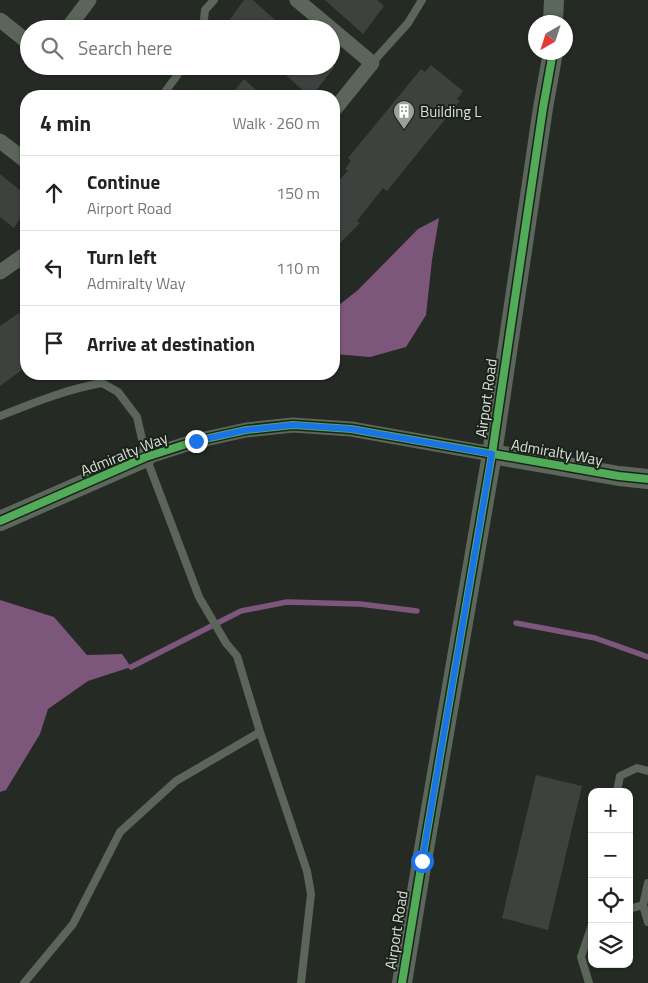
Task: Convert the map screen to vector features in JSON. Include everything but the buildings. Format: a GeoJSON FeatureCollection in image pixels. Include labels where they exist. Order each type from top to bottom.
{"type":"FeatureCollection","features":[{"type":"Feature","properties":{"kind":"main road"},"geometry":{"type":"LineString","coordinates":[[554,0],[554,15]]}},
{"type":"Feature","properties":{"kind":"main road","name":"Airport Road"},"geometry":{"type":"LineString","coordinates":[[402,983],[492,454],[541,118],[552,60]]}},
{"type":"Feature","properties":{"kind":"main road","name":"Admiralty Way"},"geometry":{"type":"LineString","coordinates":[[492,454],[648,480]]}},
{"type":"Feature","properties":{"kind":"main road","name":"Admiralty Way"},"geometry":{"type":"LineString","coordinates":[[0,521],[146,457]]}},
{"type":"Feature","properties":{"kind":"street"},"geometry":{"type":"LineString","coordinates":[[74,20],[89,0]]}},
{"type":"Feature","properties":{"kind":"street"},"geometry":{"type":"LineString","coordinates":[[297,0],[321,20]]}},
{"type":"Feature","properties":{"kind":"street"},"geometry":{"type":"LineString","coordinates":[[0,20],[20,36]]}},
{"type":"Feature","properties":{"kind":"street"},"geometry":{"type":"LineString","coordinates":[[340,36],[372,63],[340,103]]}},
{"type":"Feature","properties":{"kind":"street"},"geometry":{"type":"LineString","coordinates":[[0,141],[20,156]]}},
{"type":"Feature","properties":{"kind":"street"},"geometry":{"type":"LineString","coordinates":[[0,272],[20,258]]}},
{"type":"Feature","properties":{"kind":"street","name":"Admiralty Way"},"geometry":{"type":"LineString","coordinates":[[146,457],[196,441],[246,430],[293,425],[351,429],[492,454]]}},
{"type":"Feature","properties":{"kind":"lane"},"geometry":{"type":"LineString","coordinates":[[204,20],[205,10],[214,0]]}},
{"type":"Feature","properties":{"kind":"lane"},"geometry":{"type":"LineString","coordinates":[[372,63],[408,23],[422,0]]}},
{"type":"Feature","properties":{"kind":"lane"},"geometry":{"type":"LineString","coordinates":[[166,90],[177,75]]}},
{"type":"Feature","properties":{"kind":"lane"},"geometry":{"type":"LineString","coordinates":[[0,416],[84,386],[102,383],[118,392],[137,417],[146,457],[198,597],[226,643],[237,656],[260,732],[307,871],[311,894],[301,983]]}},
{"type":"Feature","properties":{"kind":"lane"},"geometry":{"type":"LineString","coordinates":[[24,983],[73,924],[120,832],[176,781],[260,732]]}},
{"type":"Feature","properties":{"kind":"lane"},"geometry":{"type":"LineString","coordinates":[[618,788],[620,776],[637,768],[648,771]]}},
{"type":"Feature","properties":{"kind":"lane"},"geometry":{"type":"LineString","coordinates":[[648,883],[643,905],[648,922]]}},
{"type":"Feature","properties":{"kind":"lane"},"geometry":{"type":"LineString","coordinates":[[633,908],[643,905]]}},
{"type":"Feature","properties":{"kind":"lane"},"geometry":{"type":"LineString","coordinates":[[588,937],[581,957],[589,983]]}},
{"type":"Feature","properties":{"kind":"shaded area"},"geometry":{"type":"Polygon","coordinates":[[[439,218],[426,315],[406,347],[370,357],[340,354],[340,304],[358,290],[418,229],[439,218]]]}},
{"type":"Feature","properties":{"kind":"shaded area"},"geometry":{"type":"Polygon","coordinates":[[[0,600],[54,617],[87,655],[122,654],[131,667],[88,681],[48,709],[40,734],[6,790],[0,792],[0,600]]]}},
{"type":"Feature","properties":{"kind":"waterway"},"geometry":{"type":"LineString","coordinates":[[131,667],[241,611],[287,602],[360,604],[417,611]]}},
{"type":"Feature","properties":{"kind":"waterway"},"geometry":{"type":"LineString","coordinates":[[516,623],[595,638],[648,657]]}},
{"type":"Feature","properties":{"kind":"cycle path"},"geometry":{"type":"LineString","coordinates":[[402,983],[492,454],[552,60]]}},
{"type":"Feature","properties":{"kind":"cycle path"},"geometry":{"type":"LineString","coordinates":[[0,521],[146,457],[196,441],[246,430],[293,425],[351,429],[619,476],[648,479]]}},
{"type":"Feature","properties":{"kind":"place","name":"Building L"},"geometry":{"type":"Point","coordinates":[404,130]}},
{"type":"Feature","properties":{"kind":"route"},"geometry":{"type":"LineString","coordinates":[[196,441],[246,430],[293,425],[351,429],[492,454],[422,861]]}}]}
